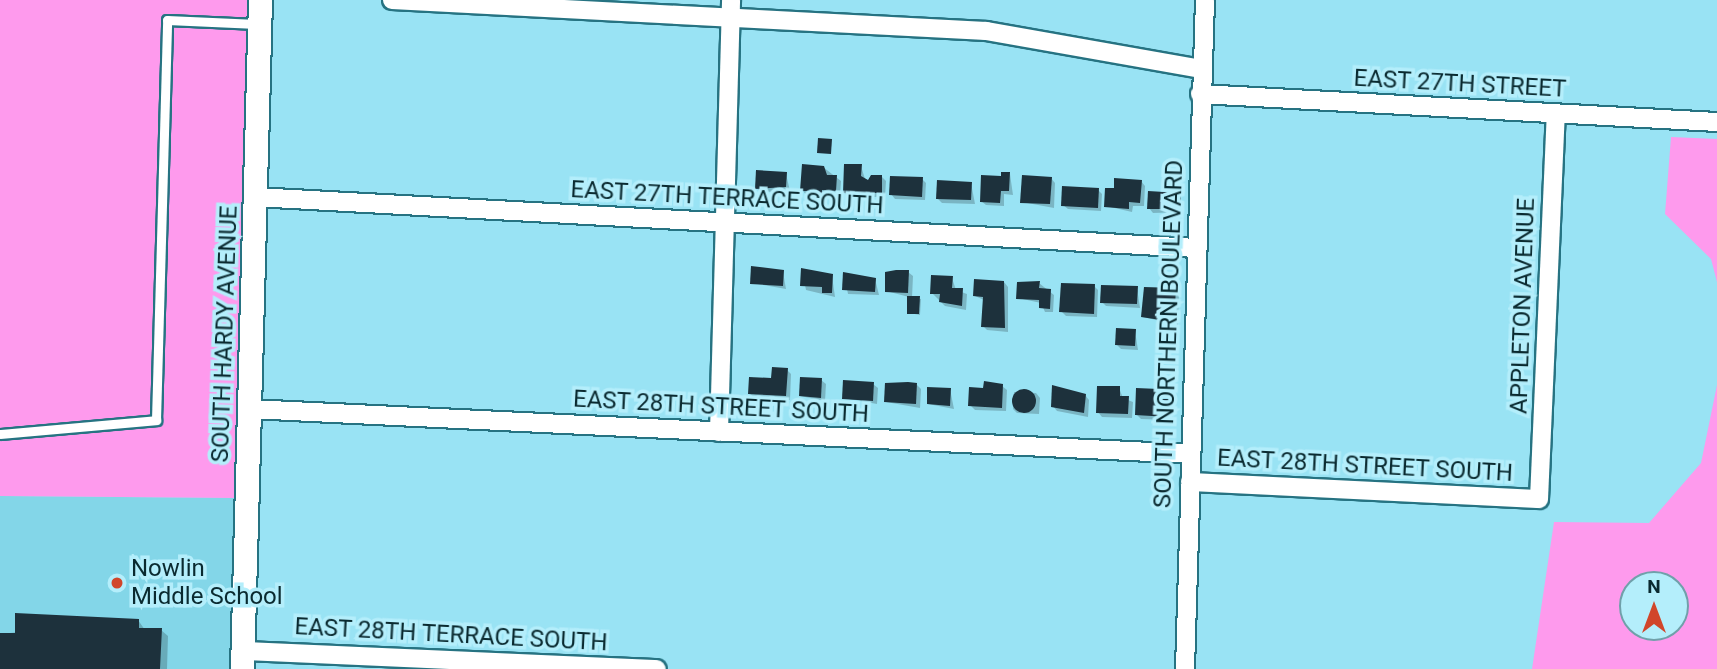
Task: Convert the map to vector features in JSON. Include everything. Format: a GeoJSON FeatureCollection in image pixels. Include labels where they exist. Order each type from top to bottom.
{"type":"FeatureCollection","features":[{"type":"Feature","properties":{"kind":"street","name":"SOUTH HARDY AVENUE"},"geometry":{"type":"LineString","coordinates":[[242,660],[260,0]]}},
{"type":"Feature","properties":{"kind":"street"},"geometry":{"type":"LineString","coordinates":[[392,0],[986,31],[1202,69]]}},
{"type":"Feature","properties":{"kind":"street"},"geometry":{"type":"LineString","coordinates":[[719,432],[731,0]]}},
{"type":"Feature","properties":{"kind":"street","name":"SOUTH NORTHERN BOULEVARD"},"geometry":{"type":"LineString","coordinates":[[1185,669],[1200,94],[1205,0]]}},
{"type":"Feature","properties":{"kind":"street","name":"EAST 27TH STREET"},"geometry":{"type":"LineString","coordinates":[[1200,94],[1717,122]]}},
{"type":"Feature","properties":{"kind":"street","name":"APPLETON AVENUE"},"geometry":{"type":"LineString","coordinates":[[1538,499],[1556,114]]}},
{"type":"Feature","properties":{"kind":"street","name":"EAST 27TH TERRACE SOUTH"},"geometry":{"type":"LineString","coordinates":[[255,197],[1197,248]]}},
{"type":"Feature","properties":{"kind":"street","name":"EAST 28TH STREET SOUTH"},"geometry":{"type":"LineString","coordinates":[[249,409],[1191,454]]}},
{"type":"Feature","properties":{"kind":"street","name":"EAST 28TH STREET SOUTH"},"geometry":{"type":"LineString","coordinates":[[1190,482],[1538,499]]}},
{"type":"Feature","properties":{"kind":"street","name":"EAST 28TH TERRACE SOUTH"},"geometry":{"type":"LineString","coordinates":[[242,660],[657,669]]}},
{"type":"Feature","properties":{"kind":"lane"},"geometry":{"type":"LineString","coordinates":[[0,434],[156,420],[167,20],[260,24]]}},
{"type":"Feature","properties":{"kind":"shaded area"},"geometry":{"type":"Polygon","coordinates":[[[0,0],[252,0],[236,498],[0,496],[0,0]]]}},
{"type":"Feature","properties":{"kind":"shaded area"},"geometry":{"type":"Polygon","coordinates":[[[1671,137],[1717,139],[1717,282],[1711,259],[1665,214],[1671,137]]]}},
{"type":"Feature","properties":{"kind":"shaded area"},"geometry":{"type":"Polygon","coordinates":[[[1717,385],[1717,669],[1532,669],[1554,522],[1649,523],[1701,463],[1717,385]]]}},
{"type":"Feature","properties":{"kind":"shaded area","name":"Nowlin Middle School"},"geometry":{"type":"Polygon","coordinates":[[[0,496],[236,498],[231,669],[0,669],[0,496]]]}},
{"type":"Feature","properties":{"kind":"building"},"geometry":{"type":"Polygon","coordinates":[[[818,138],[832,139],[831,154],[817,153],[818,138]]]}},
{"type":"Feature","properties":{"kind":"building"},"geometry":{"type":"Polygon","coordinates":[[[802,164],[824,166],[827,175],[837,175],[836,191],[822,190],[822,201],[808,200],[808,191],[800,191],[802,164]]]}},
{"type":"Feature","properties":{"kind":"building"},"geometry":{"type":"Polygon","coordinates":[[[844,164],[862,164],[861,176],[868,180],[871,175],[882,175],[882,193],[843,193],[844,164]]]}},
{"type":"Feature","properties":{"kind":"building"},"geometry":{"type":"Polygon","coordinates":[[[756,170],[787,172],[786,187],[755,189],[756,170]]]}},
{"type":"Feature","properties":{"kind":"building"},"geometry":{"type":"Polygon","coordinates":[[[1001,172],[1010,172],[1009,191],[1001,191],[1000,203],[980,202],[981,175],[1001,176],[1001,172]]]}},
{"type":"Feature","properties":{"kind":"building"},"geometry":{"type":"Polygon","coordinates":[[[1022,175],[1052,177],[1050,204],[1020,203],[1022,175]]]}},
{"type":"Feature","properties":{"kind":"building"},"geometry":{"type":"Polygon","coordinates":[[[890,176],[923,177],[922,197],[889,195],[890,176]]]}},
{"type":"Feature","properties":{"kind":"building"},"geometry":{"type":"Polygon","coordinates":[[[1114,178],[1142,180],[1140,203],[1129,202],[1129,209],[1104,207],[1105,188],[1114,188],[1114,178]]]}},
{"type":"Feature","properties":{"kind":"building"},"geometry":{"type":"Polygon","coordinates":[[[937,180],[972,182],[971,200],[936,199],[937,180]]]}},
{"type":"Feature","properties":{"kind":"building"},"geometry":{"type":"Polygon","coordinates":[[[1062,186],[1099,188],[1098,208],[1061,206],[1062,186]]]}},
{"type":"Feature","properties":{"kind":"building"},"geometry":{"type":"Polygon","coordinates":[[[1148,191],[1181,193],[1180,209],[1147,209],[1148,191]]]}},
{"type":"Feature","properties":{"kind":"building"},"geometry":{"type":"Polygon","coordinates":[[[751,266],[784,270],[783,286],[750,284],[751,266]]]}},
{"type":"Feature","properties":{"kind":"building"},"geometry":{"type":"Polygon","coordinates":[[[801,268],[833,274],[832,293],[822,293],[822,287],[800,286],[801,268]]]}},
{"type":"Feature","properties":{"kind":"building"},"geometry":{"type":"Polygon","coordinates":[[[909,270],[908,293],[885,292],[885,272],[909,270]]]}},
{"type":"Feature","properties":{"kind":"building"},"geometry":{"type":"Polygon","coordinates":[[[843,272],[876,278],[875,292],[842,290],[843,272]]]}},
{"type":"Feature","properties":{"kind":"building"},"geometry":{"type":"Polygon","coordinates":[[[931,275],[953,276],[952,288],[963,288],[962,306],[939,302],[940,294],[930,294],[931,275]]]}},
{"type":"Feature","properties":{"kind":"building"},"geometry":{"type":"Polygon","coordinates":[[[974,279],[1004,281],[1005,328],[981,327],[983,297],[973,296],[974,279]]]}},
{"type":"Feature","properties":{"kind":"building"},"geometry":{"type":"Polygon","coordinates":[[[1040,281],[1039,288],[1051,289],[1050,309],[1039,308],[1039,300],[1016,299],[1017,282],[1040,281]]]}},
{"type":"Feature","properties":{"kind":"building"},"geometry":{"type":"Polygon","coordinates":[[[1061,283],[1095,284],[1094,314],[1059,312],[1061,283]]]}},
{"type":"Feature","properties":{"kind":"building"},"geometry":{"type":"Polygon","coordinates":[[[1101,285],[1138,286],[1137,304],[1100,303],[1101,285]]]}},
{"type":"Feature","properties":{"kind":"building"},"geometry":{"type":"Polygon","coordinates":[[[1144,287],[1176,288],[1174,322],[1141,317],[1144,287]]]}},
{"type":"Feature","properties":{"kind":"building"},"geometry":{"type":"Polygon","coordinates":[[[907,296],[920,296],[919,314],[907,314],[907,296]]]}},
{"type":"Feature","properties":{"kind":"building"},"geometry":{"type":"Polygon","coordinates":[[[1116,328],[1136,329],[1135,346],[1115,345],[1116,328]]]}},
{"type":"Feature","properties":{"kind":"building"},"geometry":{"type":"Polygon","coordinates":[[[772,367],[788,368],[786,396],[748,394],[749,377],[771,378],[772,367]]]}},
{"type":"Feature","properties":{"kind":"building"},"geometry":{"type":"Polygon","coordinates":[[[800,377],[822,378],[821,398],[799,396],[800,377]]]}},
{"type":"Feature","properties":{"kind":"building"},"geometry":{"type":"Polygon","coordinates":[[[843,380],[874,382],[873,401],[842,399],[843,380]]]}},
{"type":"Feature","properties":{"kind":"building"},"geometry":{"type":"Polygon","coordinates":[[[984,381],[1003,384],[1002,408],[968,406],[969,387],[983,388],[984,381]]]}},
{"type":"Feature","properties":{"kind":"building"},"geometry":{"type":"Polygon","coordinates":[[[885,383],[917,383],[916,404],[884,402],[885,383]]]}},
{"type":"Feature","properties":{"kind":"building"},"geometry":{"type":"Polygon","coordinates":[[[1052,385],[1086,394],[1084,413],[1051,407],[1052,385]]]}},
{"type":"Feature","properties":{"kind":"building"},"geometry":{"type":"Polygon","coordinates":[[[1097,386],[1120,386],[1120,396],[1129,396],[1128,414],[1096,413],[1097,386]]]}},
{"type":"Feature","properties":{"kind":"building"},"geometry":{"type":"Polygon","coordinates":[[[927,387],[951,388],[950,406],[927,404],[927,387]]]}},
{"type":"Feature","properties":{"kind":"building"},"geometry":{"type":"Polygon","coordinates":[[[1136,388],[1159,389],[1159,399],[1169,399],[1169,417],[1135,415],[1136,388]]]}},
{"type":"Feature","properties":{"kind":"building"},"geometry":{"type":"Polygon","coordinates":[[[1024,389],[1033,392],[1036,401],[1033,410],[1024,413],[1015,410],[1012,401],[1015,392],[1024,389]]]}},
{"type":"Feature","properties":{"kind":"building","name":"Nowlin Middle School"},"geometry":{"type":"Polygon","coordinates":[[[15,613],[139,619],[139,628],[162,628],[160,669],[0,669],[0,633],[15,633],[15,613]]]}},
{"type":"Feature","properties":{"kind":"place","name":"Nowlin Middle School"},"geometry":{"type":"Point","coordinates":[117,583]}}]}
